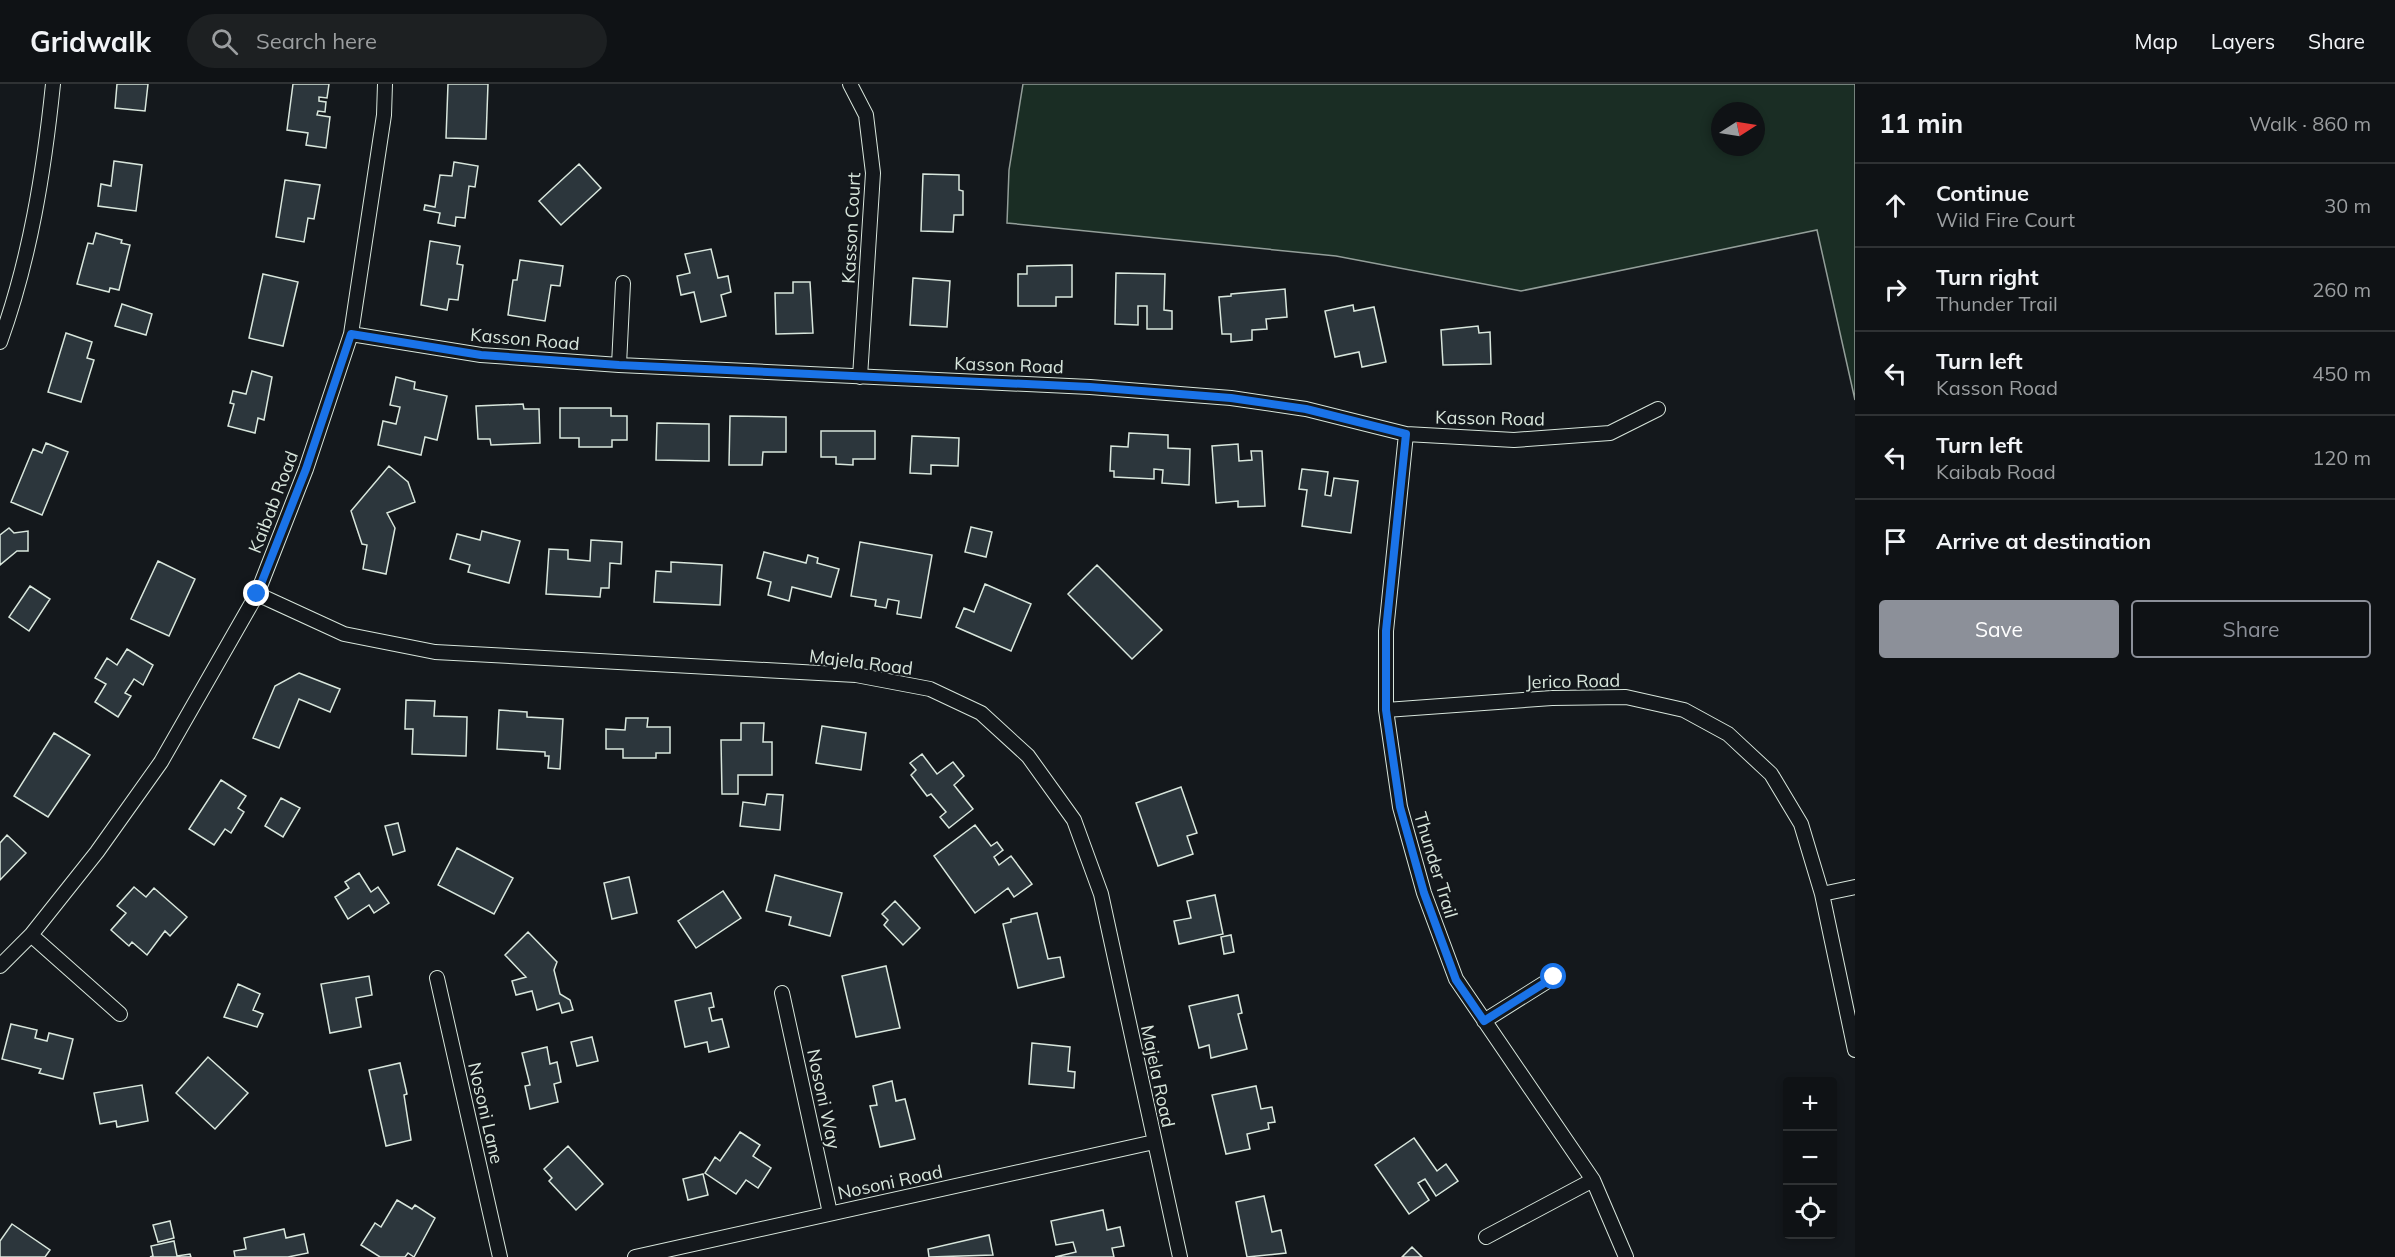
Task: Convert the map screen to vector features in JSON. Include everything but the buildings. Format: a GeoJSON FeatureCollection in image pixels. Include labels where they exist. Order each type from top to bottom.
{"type":"FeatureCollection","features":[{"type":"Feature","properties":{"kind":"street"},"geometry":{"type":"LineString","coordinates":[[0,342],[15,300],[45,164],[53,84]]}},
{"type":"Feature","properties":{"kind":"street","name":"Kaibab Road"},"geometry":{"type":"LineString","coordinates":[[0,966],[31,935],[98,852],[161,762],[257,594],[306,469],[351,334],[384,115],[385,84]]}},
{"type":"Feature","properties":{"kind":"street","name":"Kasson Court"},"geometry":{"type":"LineString","coordinates":[[850,84],[866,115],[873,174],[860,377]]}},
{"type":"Feature","properties":{"kind":"street"},"geometry":{"type":"LineString","coordinates":[[619,365],[623,284]]}},
{"type":"Feature","properties":{"kind":"street","name":"Kasson Road"},"geometry":{"type":"LineString","coordinates":[[351,334],[481,355],[619,365],[1090,387],[1231,398],[1306,409],[1406,434],[1514,440],[1610,433],[1658,409]]}},
{"type":"Feature","properties":{"kind":"street","name":"Thunder Trail"},"geometry":{"type":"LineString","coordinates":[[1406,434],[1386,631],[1386,710],[1400,807],[1424,893],[1456,980],[1593,1180],[1626,1257]]}},
{"type":"Feature","properties":{"kind":"street","name":"Majela Road"},"geometry":{"type":"LineString","coordinates":[[257,594],[344,634],[435,652],[856,675],[930,689],[981,713],[1028,756],[1074,820],[1101,894],[1180,1257]]}},
{"type":"Feature","properties":{"kind":"street","name":"Jerico Road"},"geometry":{"type":"LineString","coordinates":[[1386,710],[1552,698],[1626,697],[1684,710],[1728,734],[1771,774],[1801,824],[1822,894],[1855,1050]]}},
{"type":"Feature","properties":{"kind":"street"},"geometry":{"type":"LineString","coordinates":[[1822,894],[1855,887]]}},
{"type":"Feature","properties":{"kind":"street"},"geometry":{"type":"LineString","coordinates":[[31,935],[120,1014]]}},
{"type":"Feature","properties":{"kind":"street"},"geometry":{"type":"LineString","coordinates":[[1484,1021],[1554,977]]}},
{"type":"Feature","properties":{"kind":"street","name":"Nosoni Lane"},"geometry":{"type":"LineString","coordinates":[[437,978],[500,1257]]}},
{"type":"Feature","properties":{"kind":"street","name":"Nosoni Way"},"geometry":{"type":"LineString","coordinates":[[782,993],[830,1214]]}},
{"type":"Feature","properties":{"kind":"street","name":"Nosoni Road"},"geometry":{"type":"LineString","coordinates":[[635,1257],[1154,1142]]}},
{"type":"Feature","properties":{"kind":"street"},"geometry":{"type":"LineString","coordinates":[[1486,1237],[1593,1180]]}},
{"type":"Feature","properties":{"kind":"green space"},"geometry":{"type":"Polygon","coordinates":[[[1023,84],[1855,84],[1855,400],[1817,230],[1521,291],[1336,256],[1007,223],[1009,170],[1023,84]]]}},
{"type":"Feature","properties":{"kind":"route"},"geometry":{"type":"LineString","coordinates":[[257,594],[306,469],[351,334],[481,355],[619,365],[1090,387],[1231,398],[1306,409],[1406,434],[1386,631],[1386,710],[1400,807],[1424,893],[1456,980],[1484,1021],[1554,977]]}}]}
